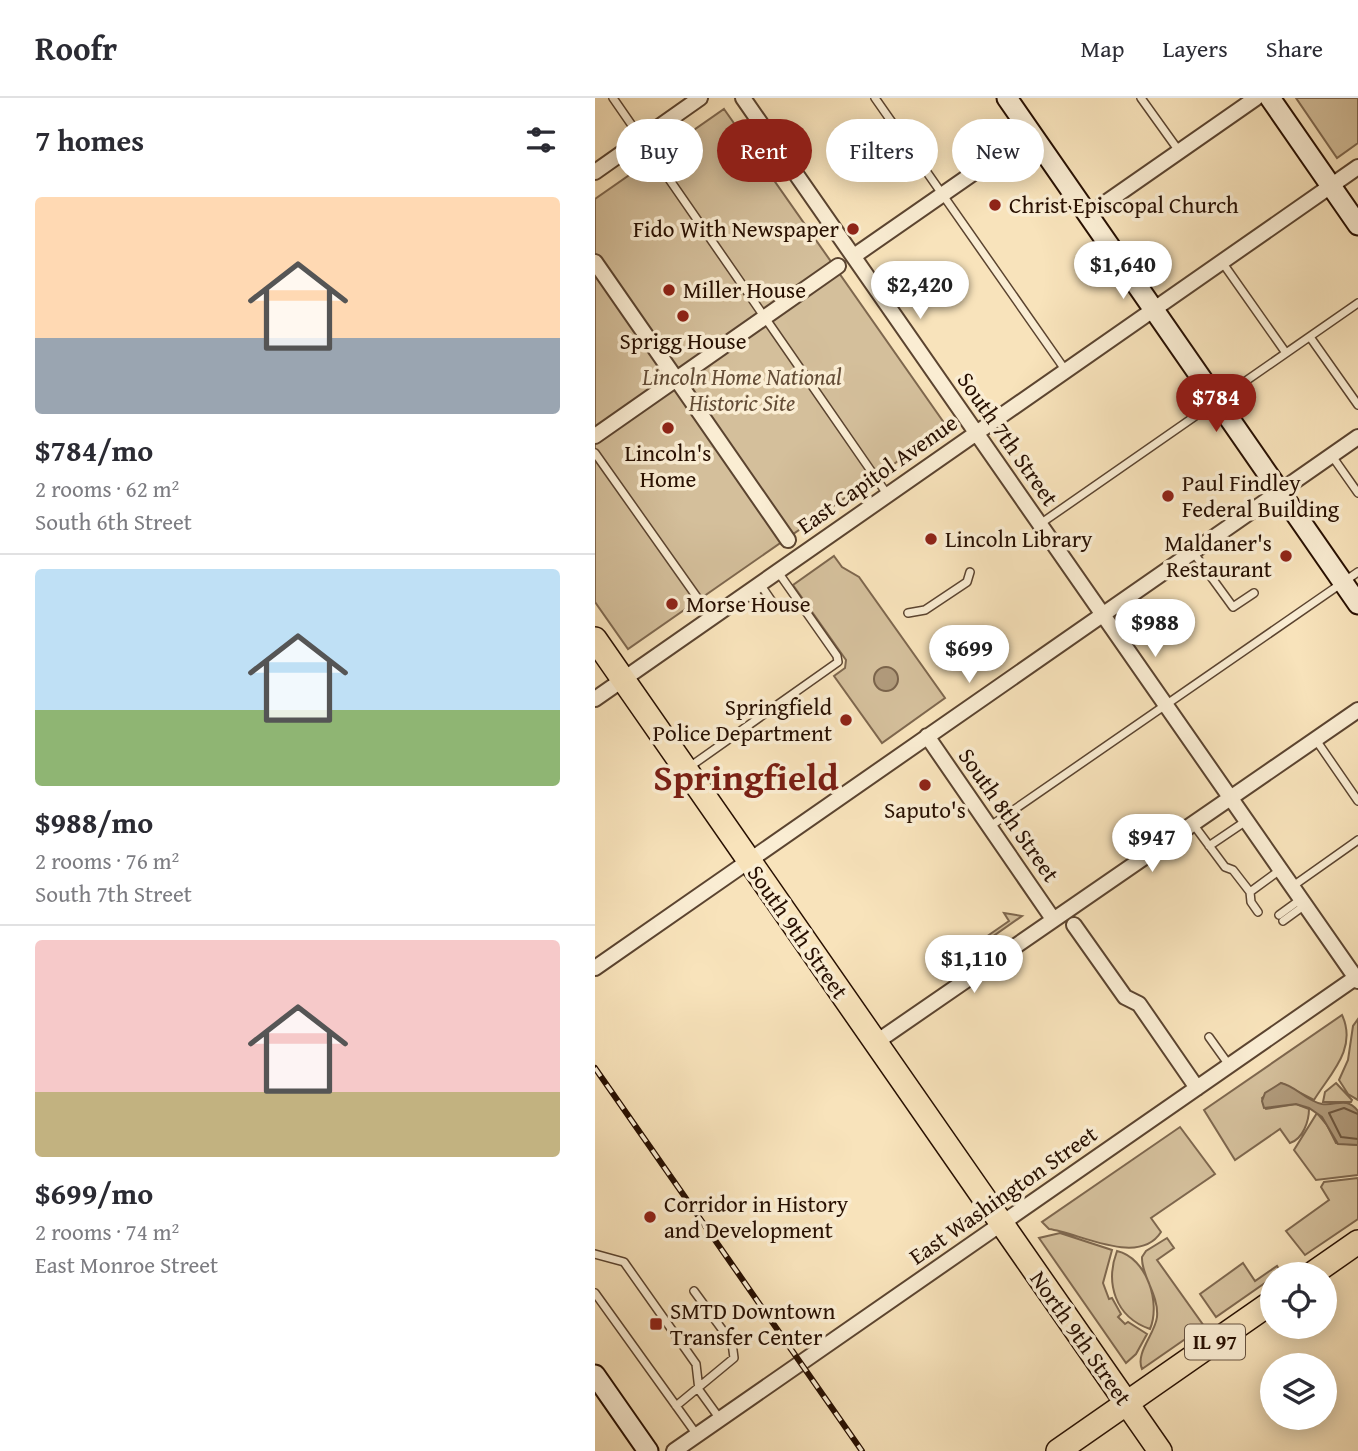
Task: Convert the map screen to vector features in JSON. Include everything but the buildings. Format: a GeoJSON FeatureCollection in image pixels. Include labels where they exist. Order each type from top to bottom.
{"type":"FeatureCollection","features":[{"type":"Feature","properties":{"kind":"main road"},"geometry":{"type":"LineString","coordinates":[[1007,98],[1021,119]]}},
{"type":"Feature","properties":{"kind":"main road"},"geometry":{"type":"LineString","coordinates":[[1270,98],[1358,225]]}},
{"type":"Feature","properties":{"kind":"main road"},"geometry":{"type":"LineString","coordinates":[[1044,152],[1280,491],[1350,577],[1358,604]]}},
{"type":"Feature","properties":{"kind":"main road","name":"South 9th Street"},"geometry":{"type":"LineString","coordinates":[[595,639],[1002,1225]]}},
{"type":"Feature","properties":{"kind":"main road","name":"North 9th Street"},"geometry":{"type":"LineString","coordinates":[[1002,1225],[1160,1451]]}},
{"type":"Feature","properties":{"kind":"main road"},"geometry":{"type":"LineString","coordinates":[[1329,1262],[1358,1242]]}},
{"type":"Feature","properties":{"kind":"main road","name":"IL 97"},"geometry":{"type":"LineString","coordinates":[[1127,1404],[1260,1310]]}},
{"type":"Feature","properties":{"kind":"main road"},"geometry":{"type":"LineString","coordinates":[[595,1375],[649,1451]]}},
{"type":"Feature","properties":{"kind":"main road"},"geometry":{"type":"LineString","coordinates":[[1058,1451],[1127,1404]]}},
{"type":"Feature","properties":{"kind":"street"},"geometry":{"type":"LineString","coordinates":[[671,119],[701,98]]}},
{"type":"Feature","properties":{"kind":"street","name":"South 7th Street"},"geometry":{"type":"LineString","coordinates":[[743,98],[1357,978]]}},
{"type":"Feature","properties":{"kind":"street"},"geometry":{"type":"LineString","coordinates":[[1088,215],[1256,98]]}},
{"type":"Feature","properties":{"kind":"street"},"geometry":{"type":"LineString","coordinates":[[595,172],[616,157]]}},
{"type":"Feature","properties":{"kind":"street","name":"East Capitol Avenue"},"geometry":{"type":"LineString","coordinates":[[595,699],[1358,167]]}},
{"type":"Feature","properties":{"kind":"street"},"geometry":{"type":"LineString","coordinates":[[854,256],[960,182]]}},
{"type":"Feature","properties":{"kind":"street"},"geometry":{"type":"LineString","coordinates":[[595,262],[788,540]]}},
{"type":"Feature","properties":{"kind":"street"},"geometry":{"type":"LineString","coordinates":[[595,436],[838,266]]}},
{"type":"Feature","properties":{"kind":"street"},"geometry":{"type":"LineString","coordinates":[[595,968],[1358,437]]}},
{"type":"Feature","properties":{"kind":"street"},"geometry":{"type":"LineString","coordinates":[[875,1042],[1358,710]]}},
{"type":"Feature","properties":{"kind":"street","name":"South 8th Street"},"geometry":{"type":"LineString","coordinates":[[927,736],[1053,919]]}},
{"type":"Feature","properties":{"kind":"street"},"geometry":{"type":"LineString","coordinates":[[1074,925],[1125,997],[1139,1004],[1197,1088]]}},
{"type":"Feature","properties":{"kind":"street","name":"East Washington Street"},"geometry":{"type":"LineString","coordinates":[[674,1451],[1357,978]]}},
{"type":"Feature","properties":{"kind":"lane"},"geometry":{"type":"LineString","coordinates":[[613,98],[628,119]]}},
{"type":"Feature","properties":{"kind":"lane"},"geometry":{"type":"LineString","coordinates":[[875,98],[1066,371]]}},
{"type":"Feature","properties":{"kind":"lane"},"geometry":{"type":"LineString","coordinates":[[1141,98],[1179,152]]}},
{"type":"Feature","properties":{"kind":"lane"},"geometry":{"type":"LineString","coordinates":[[672,182],[888,495]]}},
{"type":"Feature","properties":{"kind":"lane"},"geometry":{"type":"LineString","coordinates":[[1095,263],[1112,251]]}},
{"type":"Feature","properties":{"kind":"lane"},"geometry":{"type":"LineString","coordinates":[[1222,262],[1286,353]]}},
{"type":"Feature","properties":{"kind":"lane"},"geometry":{"type":"LineString","coordinates":[[1040,524],[1358,303]]}},
{"type":"Feature","properties":{"kind":"lane"},"geometry":{"type":"LineString","coordinates":[[1310,337],[1358,405]]}},
{"type":"Feature","properties":{"kind":"lane"},"geometry":{"type":"LineString","coordinates":[[595,453],[711,617]]}},
{"type":"Feature","properties":{"kind":"lane"},"geometry":{"type":"LineString","coordinates":[[1331,455],[1358,494]]}},
{"type":"Feature","properties":{"kind":"lane"},"geometry":{"type":"LineString","coordinates":[[1193,551],[1233,607],[1254,593]]}},
{"type":"Feature","properties":{"kind":"lane"},"geometry":{"type":"LineString","coordinates":[[685,770],[838,662],[835,652],[778,571]]}},
{"type":"Feature","properties":{"kind":"lane"},"geometry":{"type":"LineString","coordinates":[[908,613],[925,610],[967,582],[969,572]]}},
{"type":"Feature","properties":{"kind":"lane"},"geometry":{"type":"LineString","coordinates":[[989,827],[1350,577]]}},
{"type":"Feature","properties":{"kind":"lane"},"geometry":{"type":"LineString","coordinates":[[756,586],[773,603]]}},
{"type":"Feature","properties":{"kind":"lane"},"geometry":{"type":"LineString","coordinates":[[756,586],[765,608]]}},
{"type":"Feature","properties":{"kind":"lane"},"geometry":{"type":"LineString","coordinates":[[1315,740],[1358,801]]}},
{"type":"Feature","properties":{"kind":"lane"},"geometry":{"type":"LineString","coordinates":[[1209,846],[1246,820]]}},
{"type":"Feature","properties":{"kind":"lane"},"geometry":{"type":"LineString","coordinates":[[1193,824],[1250,892],[1251,901],[1258,912]]}},
{"type":"Feature","properties":{"kind":"lane"},"geometry":{"type":"LineString","coordinates":[[1292,887],[1358,840]]}},
{"type":"Feature","properties":{"kind":"lane"},"geometry":{"type":"LineString","coordinates":[[1250,892],[1280,869]]}},
{"type":"Feature","properties":{"kind":"lane"},"geometry":{"type":"LineString","coordinates":[[1281,918],[1303,902]]}},
{"type":"Feature","properties":{"kind":"lane"},"geometry":{"type":"LineString","coordinates":[[1209,1037],[1229,1066]]}},
{"type":"Feature","properties":{"kind":"lane"},"geometry":{"type":"LineString","coordinates":[[595,1254],[624,1262],[696,1364],[699,1390],[720,1419]]}},
{"type":"Feature","properties":{"kind":"lane"},"geometry":{"type":"LineString","coordinates":[[676,1406],[729,1364],[735,1351],[694,1291]]}},
{"type":"Feature","properties":{"kind":"lane"},"geometry":{"type":"LineString","coordinates":[[595,1293],[697,1435]]}},
{"type":"Feature","properties":{"kind":"green space"},"geometry":{"type":"Polygon","coordinates":[[[1296,98],[1358,98],[1358,143],[1337,158],[1296,98]]]}},
{"type":"Feature","properties":{"kind":"green space","name":"Lincoln Home National Historic Site"},"geometry":{"type":"Polygon","coordinates":[[[724,109],[731,119],[717,119],[717,182],[775,182],[947,427],[628,649],[595,602],[595,199],[619,182],[703,182],[703,124],[724,109]]]}},
{"type":"Feature","properties":{"kind":"green space"},"geometry":{"type":"Polygon","coordinates":[[[834,556],[842,567],[859,577],[945,698],[882,743],[834,676],[845,668],[846,660],[793,585],[834,556]]]}},
{"type":"Feature","properties":{"kind":"green space"},"geometry":{"type":"Polygon","coordinates":[[[1004,913],[1022,916],[962,958],[960,955],[1009,921],[1004,913]]]}},
{"type":"Feature","properties":{"kind":"green space"},"geometry":{"type":"Polygon","coordinates":[[[1342,1015],[1346,1027],[1344,1050],[1334,1071],[1314,1100],[1281,1083],[1262,1098],[1266,1109],[1296,1104],[1309,1109],[1302,1134],[1290,1143],[1280,1129],[1235,1160],[1204,1110],[1342,1015]]]}},
{"type":"Feature","properties":{"kind":"green space"},"geometry":{"type":"Polygon","coordinates":[[[1358,1019],[1358,1100],[1348,1094],[1339,1080],[1348,1060],[1353,1026],[1358,1019]]]}},
{"type":"Feature","properties":{"kind":"green space"},"geometry":{"type":"Polygon","coordinates":[[[1336,1083],[1351,1102],[1323,1102],[1325,1092],[1336,1083]]]}},
{"type":"Feature","properties":{"kind":"green space"},"geometry":{"type":"Polygon","coordinates":[[[1317,1113],[1336,1143],[1358,1145],[1358,1175],[1316,1180],[1294,1150],[1317,1113]]]}},
{"type":"Feature","properties":{"kind":"green space"},"geometry":{"type":"Polygon","coordinates":[[[1180,1127],[1215,1174],[1151,1218],[1161,1232],[1151,1242],[1139,1247],[1108,1245],[1049,1229],[1042,1222],[1180,1127]]]}},
{"type":"Feature","properties":{"kind":"green space"},"geometry":{"type":"Polygon","coordinates":[[[1358,1178],[1358,1219],[1305,1255],[1286,1231],[1329,1200],[1321,1187],[1324,1182],[1358,1178]]]}},
{"type":"Feature","properties":{"kind":"green space"},"geometry":{"type":"Polygon","coordinates":[[[1060,1233],[1112,1250],[1103,1283],[1109,1299],[1112,1298],[1121,1314],[1118,1317],[1125,1324],[1128,1322],[1147,1334],[1136,1354],[1126,1363],[1039,1238],[1060,1233]]]}},
{"type":"Feature","properties":{"kind":"green space"},"geometry":{"type":"Polygon","coordinates":[[[1167,1238],[1174,1248],[1157,1260],[1204,1326],[1142,1369],[1141,1357],[1157,1317],[1157,1309],[1142,1257],[1146,1251],[1167,1238]]]}},
{"type":"Feature","properties":{"kind":"green space"},"geometry":{"type":"Polygon","coordinates":[[[1117,1251],[1136,1262],[1149,1283],[1154,1307],[1150,1329],[1128,1316],[1116,1298],[1112,1275],[1117,1251]]]}},
{"type":"Feature","properties":{"kind":"green space"},"geometry":{"type":"Polygon","coordinates":[[[1243,1263],[1255,1281],[1260,1278],[1260,1286],[1216,1317],[1200,1294],[1243,1263]]]}},
{"type":"Feature","properties":{"kind":"water"},"geometry":{"type":"Polygon","coordinates":[[[886,667],[894,671],[898,679],[894,687],[886,691],[878,687],[874,679],[878,671],[886,667]]]}},
{"type":"Feature","properties":{"kind":"water"},"geometry":{"type":"Polygon","coordinates":[[[1281,1083],[1322,1104],[1345,1103],[1354,1106],[1358,1111],[1358,1145],[1338,1144],[1322,1117],[1309,1108],[1296,1104],[1264,1108],[1262,1101],[1265,1093],[1281,1083]]]}},
{"type":"Feature","properties":{"kind":"railway"},"geometry":{"type":"LineString","coordinates":[[595,1068],[862,1451]]}},
{"type":"Feature","properties":{"kind":"place","name":"Christ Episcopal Church"},"geometry":{"type":"Point","coordinates":[995,205]}},
{"type":"Feature","properties":{"kind":"place","name":"Fido With Newspaper"},"geometry":{"type":"Point","coordinates":[853,229]}},
{"type":"Feature","properties":{"kind":"place","name":"Miller House"},"geometry":{"type":"Point","coordinates":[669,290]}},
{"type":"Feature","properties":{"kind":"place","name":"Sprigg House"},"geometry":{"type":"Point","coordinates":[683,316]}},
{"type":"Feature","properties":{"kind":"place","name":"Lincoln's Home"},"geometry":{"type":"Point","coordinates":[668,428]}},
{"type":"Feature","properties":{"kind":"place","name":"Paul Findley Federal Building"},"geometry":{"type":"Point","coordinates":[1168,496]}},
{"type":"Feature","properties":{"kind":"place","name":"Lincoln Library"},"geometry":{"type":"Point","coordinates":[931,539]}},
{"type":"Feature","properties":{"kind":"place","name":"Maldaner's Restaurant"},"geometry":{"type":"Point","coordinates":[1286,556]}},
{"type":"Feature","properties":{"kind":"place","name":"Morse House"},"geometry":{"type":"Point","coordinates":[672,604]}},
{"type":"Feature","properties":{"kind":"place","name":"Springfield Police Department"},"geometry":{"type":"Point","coordinates":[846,720]}},
{"type":"Feature","properties":{"kind":"place","name":"Saputo's"},"geometry":{"type":"Point","coordinates":[925,785]}},
{"type":"Feature","properties":{"kind":"place","name":"Corridor in History and Development"},"geometry":{"type":"Point","coordinates":[650,1217]}},
{"type":"Feature","properties":{"kind":"place","name":"SMTD Downtown Transfer Center"},"geometry":{"type":"Point","coordinates":[656,1324]}},
{"type":"Feature","properties":{"kind":"district","name":"Springfield"},"geometry":{"type":"Point","coordinates":[746,777]}}]}
